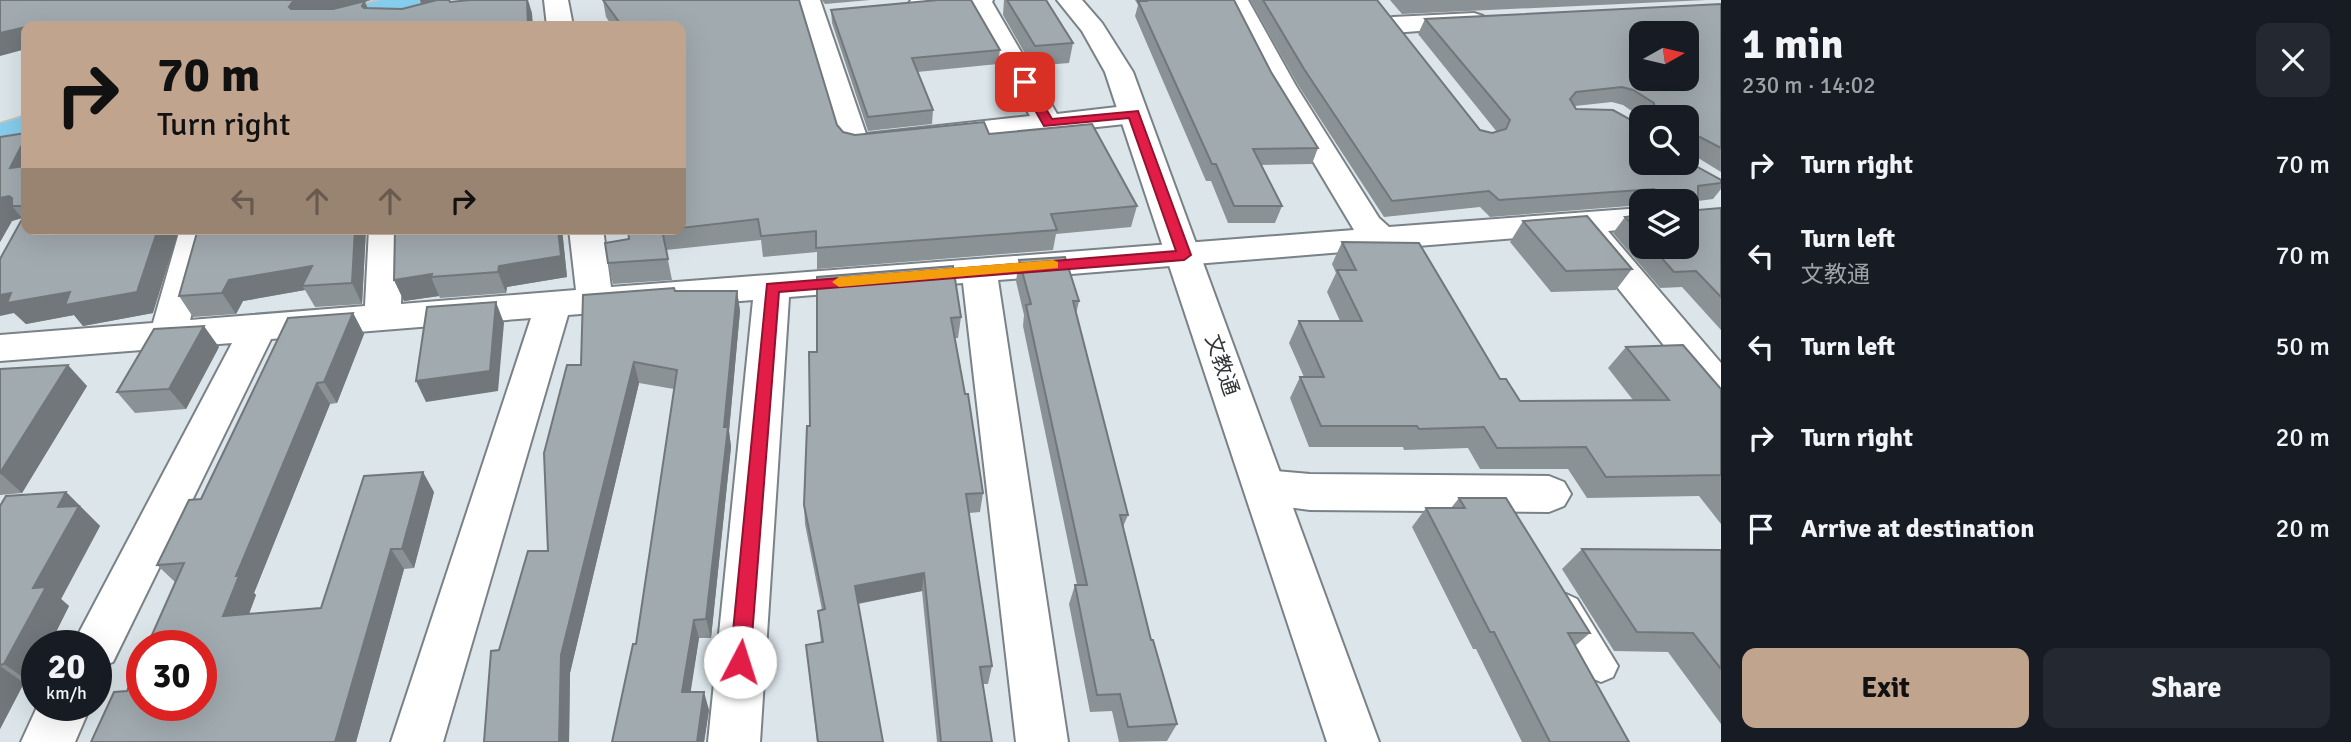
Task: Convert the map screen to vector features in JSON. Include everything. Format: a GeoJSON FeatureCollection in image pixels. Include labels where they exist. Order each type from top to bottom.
{"type":"FeatureCollection","features":[{"type":"Feature","properties":{"kind":"main road"},"geometry":{"type":"LineString","coordinates":[[372,21],[433,12]]}},
{"type":"Feature","properties":{"kind":"main road"},"geometry":{"type":"LineString","coordinates":[[0,109],[21,103]]}},
{"type":"Feature","properties":{"kind":"main road"},"geometry":{"type":"LineString","coordinates":[[0,133],[21,127]]}},
{"type":"Feature","properties":{"kind":"street"},"geometry":{"type":"LineString","coordinates":[[556,0],[559,21]]}},
{"type":"Feature","properties":{"kind":"street"},"geometry":{"type":"LineString","coordinates":[[895,8],[979,0],[1048,123]]}},
{"type":"Feature","properties":{"kind":"street","name":"文教通"},"geometry":{"type":"LineString","coordinates":[[1069,0],[1112,55],[1353,742]]}},
{"type":"Feature","properties":{"kind":"street"},"geometry":{"type":"LineString","coordinates":[[1237,0],[1282,86],[1367,225],[1383,240]]}},
{"type":"Feature","properties":{"kind":"street"},"geometry":{"type":"LineString","coordinates":[[821,9],[855,144],[1134,114]]}},
{"type":"Feature","properties":{"kind":"street"},"geometry":{"type":"LineString","coordinates":[[1394,26],[1502,20]]}},
{"type":"Feature","properties":{"kind":"street"},"geometry":{"type":"LineString","coordinates":[[0,348],[1629,219]]}},
{"type":"Feature","properties":{"kind":"street"},"geometry":{"type":"LineString","coordinates":[[1583,223],[1721,389]]}},
{"type":"Feature","properties":{"kind":"street"},"geometry":{"type":"LineString","coordinates":[[168,334],[195,235]]}},
{"type":"Feature","properties":{"kind":"street"},"geometry":{"type":"LineString","coordinates":[[382,319],[386,235]]}},
{"type":"Feature","properties":{"kind":"street"},"geometry":{"type":"LineString","coordinates":[[587,235],[596,302]]}},
{"type":"Feature","properties":{"kind":"street"},"geometry":{"type":"LineString","coordinates":[[979,271],[1042,742]]}},
{"type":"Feature","properties":{"kind":"street"},"geometry":{"type":"LineString","coordinates":[[734,742],[772,287]]}},
{"type":"Feature","properties":{"kind":"street"},"geometry":{"type":"LineString","coordinates":[[417,742],[552,306]]}},
{"type":"Feature","properties":{"kind":"street"},"geometry":{"type":"LineString","coordinates":[[104,630],[258,328]]}},
{"type":"Feature","properties":{"kind":"street"},"geometry":{"type":"LineString","coordinates":[[1265,487],[1506,511],[1549,494]]}},
{"type":"Feature","properties":{"kind":"street"},"geometry":{"type":"LineString","coordinates":[[47,742],[58,721]]}},
{"type":"Feature","properties":{"kind":"lane"},"geometry":{"type":"LineString","coordinates":[[1552,586],[1601,666]]}},
{"type":"Feature","properties":{"kind":"building"},"geometry":{"type":"Polygon","coordinates":[[[0,0],[294,0],[289,7],[291,9],[333,9],[365,1],[362,6],[364,8],[402,9],[437,0],[527,0],[528,21],[21,21],[21,28],[0,33],[0,0]]]}},
{"type":"Feature","properties":{"kind":"building"},"geometry":{"type":"Polygon","coordinates":[[[603,0],[799,0],[837,125],[843,132],[855,135],[984,122],[989,134],[1092,124],[1137,206],[1051,214],[1057,230],[816,248],[816,231],[761,236],[758,219],[686,227],[686,21],[618,21],[603,0]]]}},
{"type":"Feature","properties":{"kind":"building"},"geometry":{"type":"Polygon","coordinates":[[[938,0],[971,0],[1000,50],[912,58],[933,110],[868,117],[831,10],[938,0]]]}},
{"type":"Feature","properties":{"kind":"building"},"geometry":{"type":"Polygon","coordinates":[[[1007,0],[1046,0],[1073,43],[1035,46],[1007,0]]]}},
{"type":"Feature","properties":{"kind":"building"},"geometry":{"type":"Polygon","coordinates":[[[1234,0],[1271,72],[1318,148],[1253,149],[1282,206],[1234,206],[1216,164],[1212,164],[1138,1],[1234,0]]]}},
{"type":"Feature","properties":{"kind":"building"},"geometry":{"type":"Polygon","coordinates":[[[1263,0],[1377,0],[1480,130],[1492,133],[1506,129],[1510,120],[1425,19],[1721,4],[1721,148],[1699,137],[1699,105],[1654,105],[1635,91],[1699,91],[1699,21],[1629,21],[1629,89],[1622,87],[1576,92],[1570,99],[1576,109],[1613,110],[1629,119],[1629,175],[1699,175],[1699,168],[1721,180],[1721,183],[1698,186],[1698,189],[1629,189],[1499,200],[1489,191],[1392,201],[1304,69],[1263,0]]]}},
{"type":"Feature","properties":{"kind":"building"},"geometry":{"type":"Polygon","coordinates":[[[21,134],[21,147],[10,168],[21,167],[21,206],[12,206],[12,198],[9,196],[0,198],[0,137],[21,134]]]}},
{"type":"Feature","properties":{"kind":"building"},"geometry":{"type":"Polygon","coordinates":[[[1721,208],[1721,297],[1696,271],[1674,272],[1663,259],[1699,259],[1699,210],[1721,208]]]}},
{"type":"Feature","properties":{"kind":"building"},"geometry":{"type":"Polygon","coordinates":[[[1587,216],[1632,269],[1566,271],[1523,221],[1587,216]]]}},
{"type":"Feature","properties":{"kind":"building"},"geometry":{"type":"Polygon","coordinates":[[[21,221],[21,235],[156,235],[137,292],[65,305],[70,292],[7,303],[11,293],[0,295],[0,259],[21,221]]]}},
{"type":"Feature","properties":{"kind":"building"},"geometry":{"type":"Polygon","coordinates":[[[196,235],[355,235],[352,283],[302,286],[312,266],[229,280],[222,293],[179,296],[196,235]]]}},
{"type":"Feature","properties":{"kind":"building"},"geometry":{"type":"Polygon","coordinates":[[[395,235],[559,235],[561,256],[499,266],[498,272],[431,277],[432,274],[394,280],[395,235]]]}},
{"type":"Feature","properties":{"kind":"building"},"geometry":{"type":"Polygon","coordinates":[[[629,235],[663,235],[668,259],[608,263],[605,243],[629,239],[629,235]]]}},
{"type":"Feature","properties":{"kind":"building"},"geometry":{"type":"Polygon","coordinates":[[[1342,242],[1419,243],[1500,379],[1506,379],[1520,401],[1669,400],[1626,347],[1683,345],[1721,389],[1721,475],[1606,477],[1586,447],[1497,448],[1484,427],[1419,429],[1417,426],[1321,426],[1300,377],[1324,377],[1299,321],[1362,321],[1337,270],[1356,270],[1342,242]]]}},
{"type":"Feature","properties":{"kind":"building"},"geometry":{"type":"Polygon","coordinates":[[[1065,257],[1079,301],[1073,301],[1128,515],[1120,515],[1151,640],[1177,724],[1128,727],[1120,694],[1097,695],[1075,585],[1087,585],[1026,305],[1031,304],[1019,260],[1065,257]]]}},
{"type":"Feature","properties":{"kind":"building"},"geometry":{"type":"Polygon","coordinates":[[[953,266],[961,317],[951,318],[965,394],[968,394],[983,493],[966,494],[992,666],[980,667],[992,742],[941,742],[924,573],[855,586],[883,742],[818,742],[806,645],[823,642],[818,611],[825,609],[804,505],[807,426],[810,426],[809,352],[817,352],[817,277],[953,266]]]}},
{"type":"Feature","properties":{"kind":"building"},"geometry":{"type":"Polygon","coordinates":[[[674,288],[675,291],[737,291],[724,427],[728,427],[706,619],[694,620],[682,692],[704,692],[697,742],[612,742],[633,644],[636,644],[677,370],[634,362],[561,655],[559,742],[484,742],[491,651],[499,650],[528,551],[548,551],[544,453],[567,365],[581,365],[583,295],[674,288]]]}},
{"type":"Feature","properties":{"kind":"building"},"geometry":{"type":"Polygon","coordinates":[[[496,302],[490,371],[416,381],[427,307],[496,302]]]}},
{"type":"Feature","properties":{"kind":"building"},"geometry":{"type":"Polygon","coordinates":[[[353,313],[324,382],[317,383],[236,576],[239,576],[223,616],[321,608],[364,476],[423,472],[402,549],[391,549],[335,742],[91,742],[101,721],[112,721],[114,692],[126,691],[126,721],[217,721],[217,630],[154,630],[184,563],[157,565],[189,500],[201,499],[288,318],[353,313]]]}},
{"type":"Feature","properties":{"kind":"building"},"geometry":{"type":"Polygon","coordinates":[[[204,326],[169,389],[117,392],[154,329],[204,326]]]}},
{"type":"Feature","properties":{"kind":"building"},"geometry":{"type":"Polygon","coordinates":[[[68,365],[0,473],[0,369],[68,365]]]}},
{"type":"Feature","properties":{"kind":"building"},"geometry":{"type":"Polygon","coordinates":[[[66,492],[58,507],[79,506],[33,588],[46,587],[4,664],[0,665],[0,506],[6,496],[66,492]]]}},
{"type":"Feature","properties":{"kind":"building"},"geometry":{"type":"Polygon","coordinates":[[[1459,498],[1506,498],[1590,633],[1568,633],[1629,742],[1550,742],[1426,508],[1465,508],[1459,498]]]}},
{"type":"Feature","properties":{"kind":"building"},"geometry":{"type":"Polygon","coordinates":[[[1582,549],[1721,550],[1721,669],[1693,633],[1637,632],[1582,549]]]}},
{"type":"Feature","properties":{"kind":"slow traffic"},"geometry":{"type":"LineString","coordinates":[[839,282],[1053,265]]}},
{"type":"Feature","properties":{"kind":"route"},"geometry":{"type":"LineString","coordinates":[[740,662],[772,287],[1184,255],[1134,114],[1048,123],[1025,82]]}}]}
